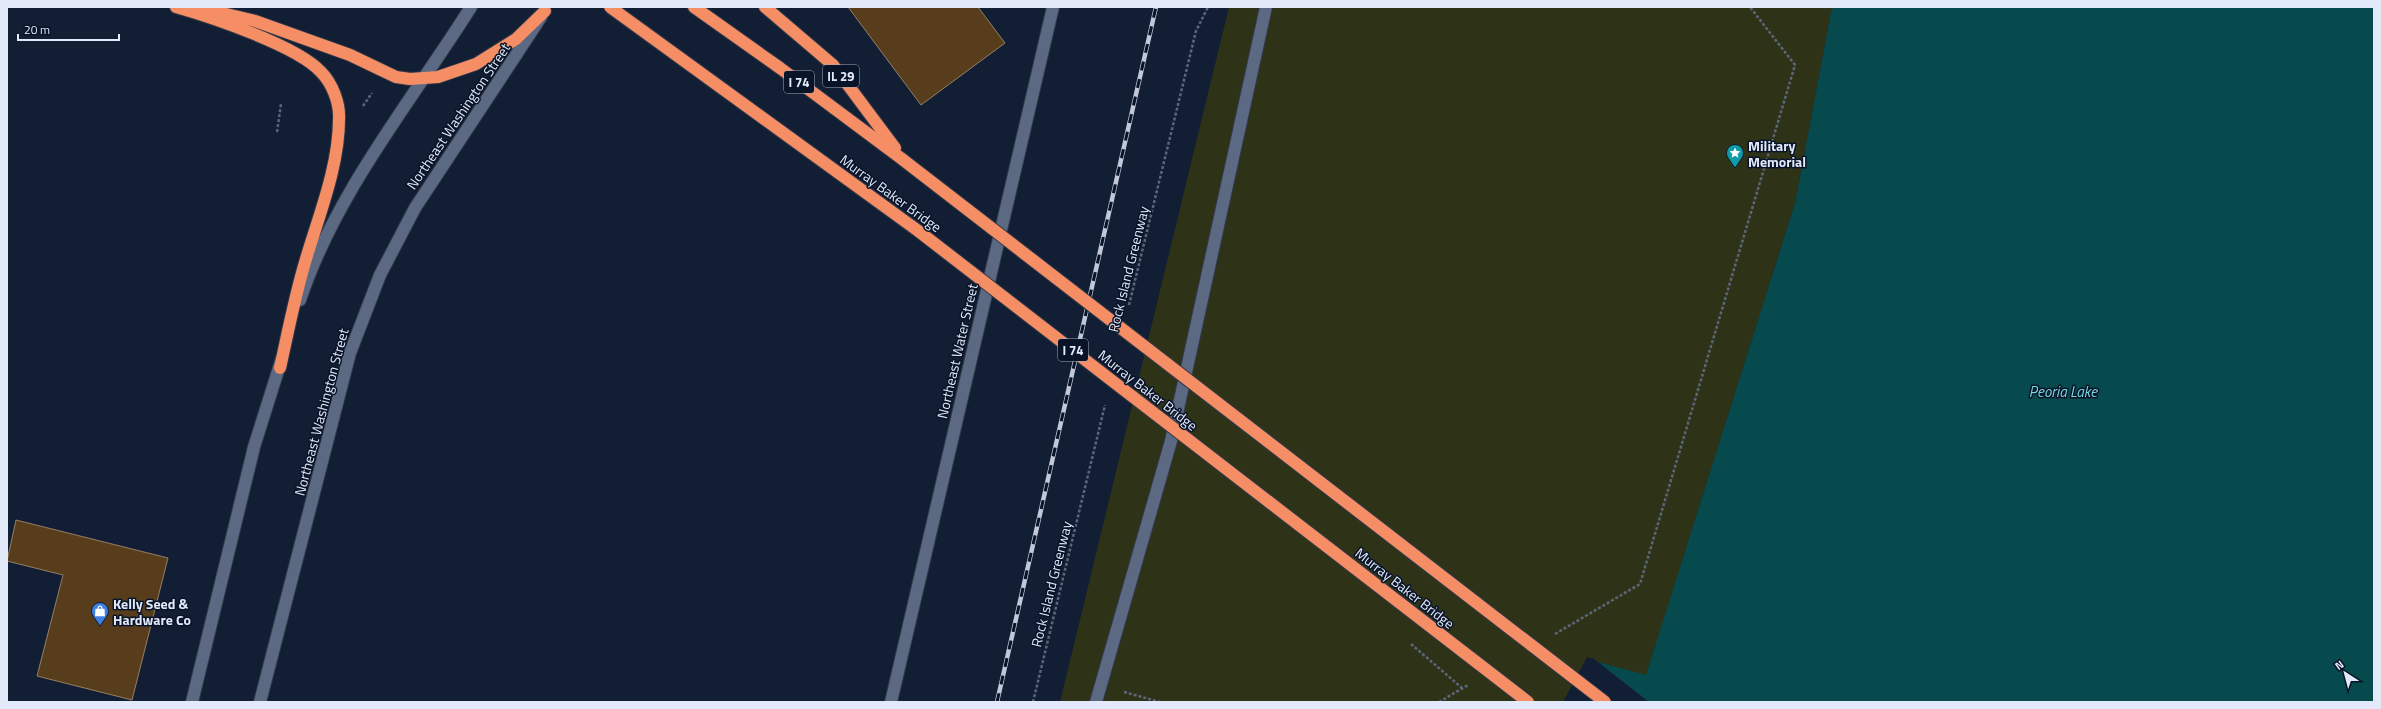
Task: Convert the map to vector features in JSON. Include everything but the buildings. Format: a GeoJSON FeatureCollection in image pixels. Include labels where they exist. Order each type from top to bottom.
{"type":"FeatureCollection","features":[{"type":"Feature","properties":{"kind":"highway"},"geometry":{"type":"LineString","coordinates":[[176,7],[252,34],[308,61],[326,78],[336,99],[340,118],[334,156],[303,267],[280,368]]}},
{"type":"Feature","properties":{"kind":"highway"},"geometry":{"type":"LineString","coordinates":[[197,7],[255,21],[350,55],[396,77],[410,79],[445,75],[476,64],[516,39],[546,9]]}},
{"type":"Feature","properties":{"kind":"highway","name":"Murray Baker Bridge"},"geometry":{"type":"LineString","coordinates":[[610,7],[917,230],[1528,702]]}},
{"type":"Feature","properties":{"kind":"highway","name":"I 74"},"geometry":{"type":"LineString","coordinates":[[694,7],[780,68],[902,159],[1605,702]]}},
{"type":"Feature","properties":{"kind":"highway","name":"IL 29"},"geometry":{"type":"LineString","coordinates":[[765,7],[833,65],[902,159]]}},
{"type":"Feature","properties":{"kind":"street"},"geometry":{"type":"LineString","coordinates":[[192,702],[254,447],[280,368],[306,280],[340,209],[361,173],[472,7]]}},
{"type":"Feature","properties":{"kind":"street","name":"Northeast Water Street"},"geometry":{"type":"LineString","coordinates":[[891,702],[1054,7]]}},
{"type":"Feature","properties":{"kind":"street"},"geometry":{"type":"LineString","coordinates":[[1096,702],[1171,441],[1266,7]]}},
{"type":"Feature","properties":{"kind":"street","name":"Northeast Washington Street"},"geometry":{"type":"LineString","coordinates":[[260,702],[350,353],[380,275],[415,208],[546,9]]}},
{"type":"Feature","properties":{"kind":"path","name":"Rock Island Greenway"},"geometry":{"type":"LineString","coordinates":[[1129,307],[1196,31],[1208,7]]}},
{"type":"Feature","properties":{"kind":"path"},"geometry":{"type":"LineString","coordinates":[[1551,636],[1640,584],[1795,65],[1750,7]]}},
{"type":"Feature","properties":{"kind":"path"},"geometry":{"type":"LineString","coordinates":[[356,103],[363,106],[374,90]]}},
{"type":"Feature","properties":{"kind":"path"},"geometry":{"type":"LineString","coordinates":[[278,132],[282,104]]}},
{"type":"Feature","properties":{"kind":"path","name":"Rock Island Greenway"},"geometry":{"type":"LineString","coordinates":[[1033,702],[1107,399]]}},
{"type":"Feature","properties":{"kind":"path"},"geometry":{"type":"LineString","coordinates":[[1439,702],[1469,684]]}},
{"type":"Feature","properties":{"kind":"path"},"geometry":{"type":"LineString","coordinates":[[1100,686],[1160,702]]}},
{"type":"Feature","properties":{"kind":"shaded area"},"geometry":{"type":"Polygon","coordinates":[[[1229,7],[1832,7],[1795,203],[1646,676],[1587,659],[1565,702],[1060,702],[1229,7]]]}},
{"type":"Feature","properties":{"kind":"water","name":"Peoria Lake"},"geometry":{"type":"Polygon","coordinates":[[[1832,7],[2374,7],[2374,702],[1565,702],[1587,659],[1646,675],[1795,203],[1832,7]]]}},
{"type":"Feature","properties":{"kind":"pier"},"geometry":{"type":"Polygon","coordinates":[[[1587,657],[1594,659],[1649,702],[1563,702],[1587,657]]]}},
{"type":"Feature","properties":{"kind":"railway"},"geometry":{"type":"LineString","coordinates":[[997,702],[1156,7]]}},
{"type":"Feature","properties":{"kind":"place","name":"Military Memorial"},"geometry":{"type":"Point","coordinates":[1735,168]}},
{"type":"Feature","properties":{"kind":"place","name":"Kelly Seed & Hardware Co"},"geometry":{"type":"Point","coordinates":[100,626]}}]}
